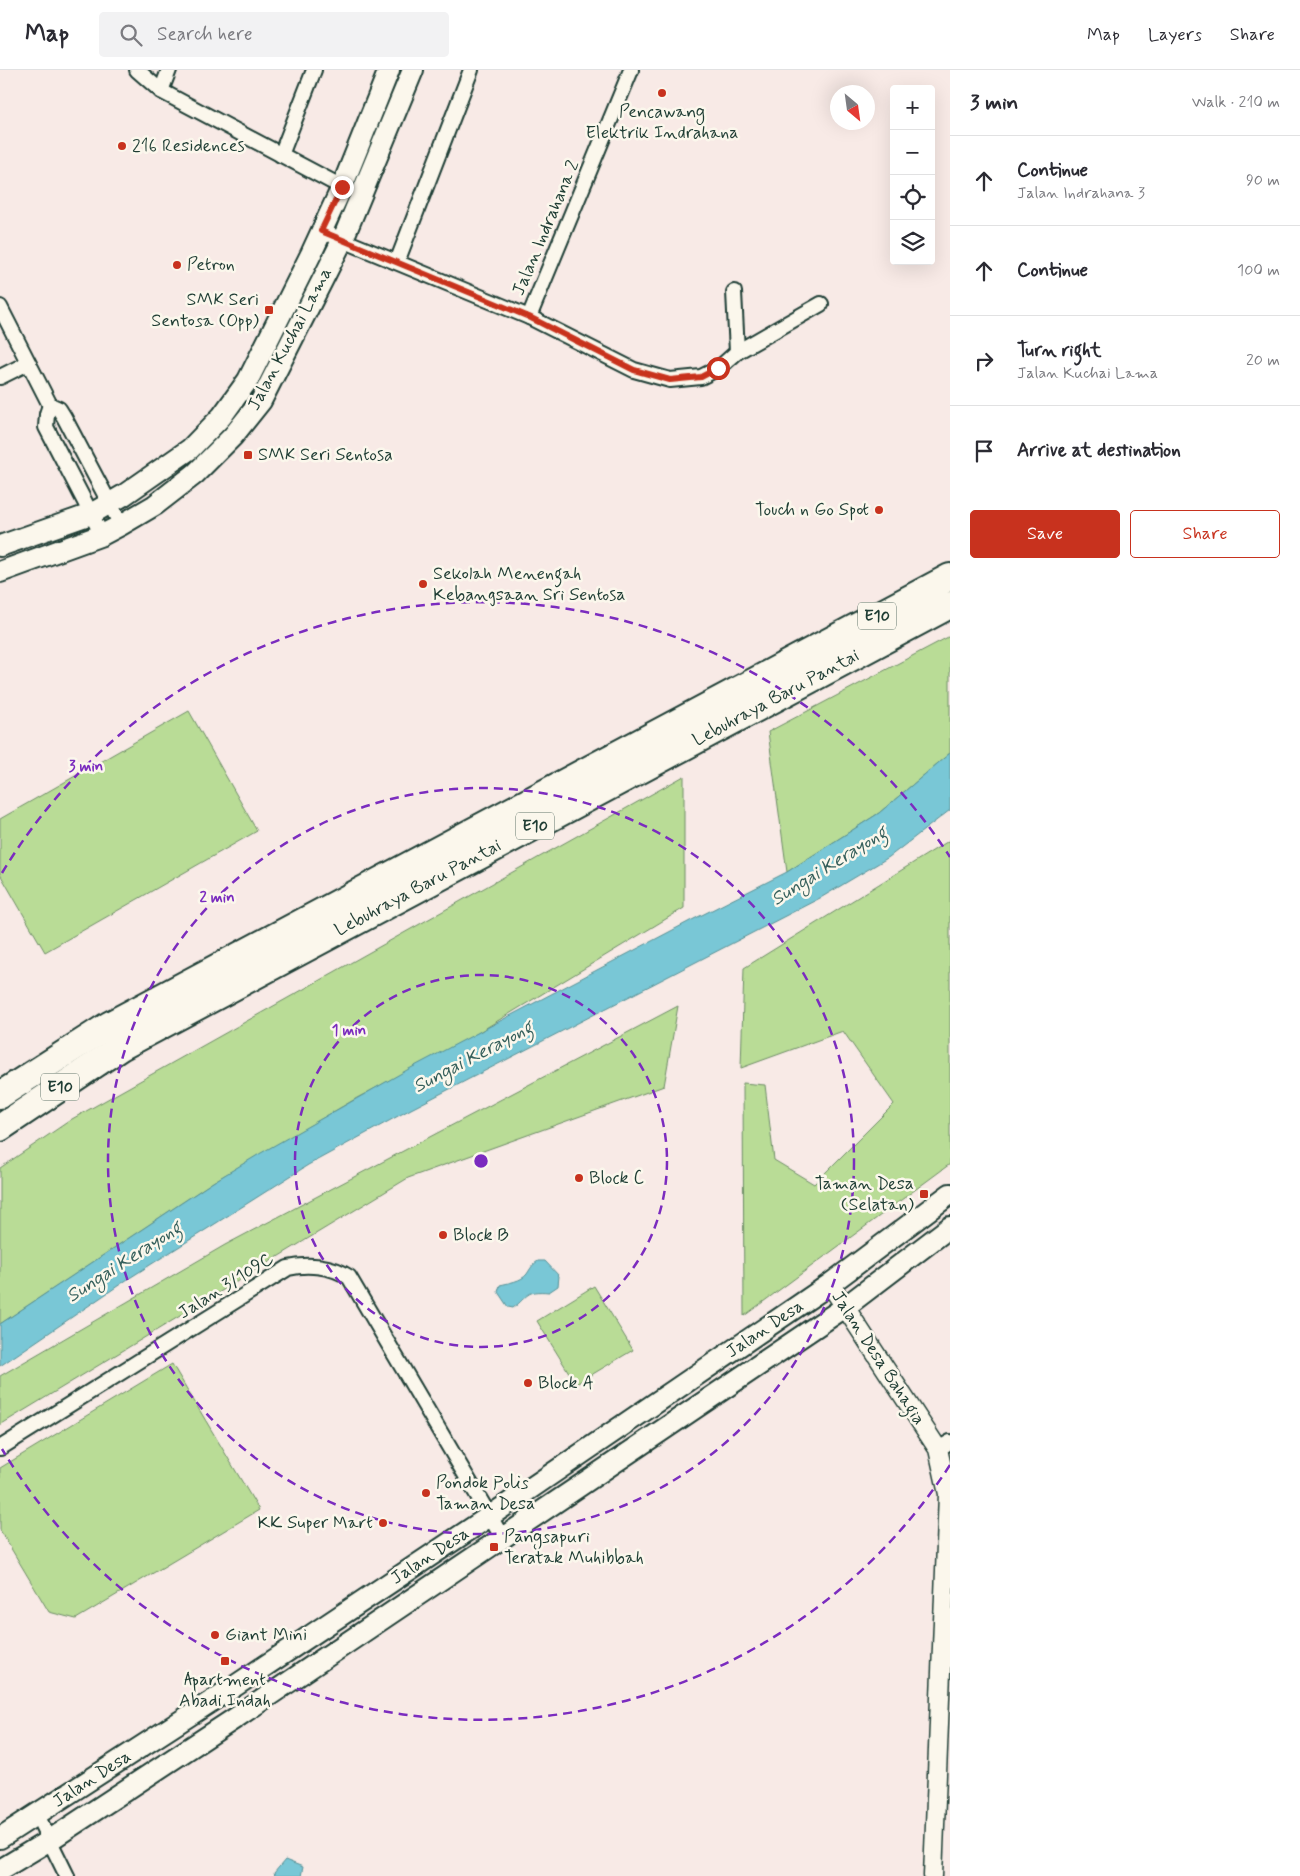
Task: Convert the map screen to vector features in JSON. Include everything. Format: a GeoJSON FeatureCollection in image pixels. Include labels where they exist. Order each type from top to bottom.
{"type":"FeatureCollection","features":[{"type":"Feature","properties":{"kind":"highway","name":"Lebuhraya Baru Pantai"},"geometry":{"type":"LineString","coordinates":[[0,1096],[109,1025],[950,577]]}},
{"type":"Feature","properties":{"kind":"highway","name":"Lebuhraya Baru Pantai"},"geometry":{"type":"LineString","coordinates":[[0,1128],[121,1047],[950,606]]}},
{"type":"Feature","properties":{"kind":"main road","name":"Jalan Kuchai Lama"},"geometry":{"type":"LineString","coordinates":[[0,546],[91,514],[124,495],[190,449],[222,416],[248,380],[321,231],[342,187],[389,70]]}},
{"type":"Feature","properties":{"kind":"main road","name":"Jalan Kuchai Lama"},"geometry":{"type":"LineString","coordinates":[[0,572],[102,535],[121,525],[155,505],[195,474],[233,436],[261,401],[343,240],[413,70]]}},
{"type":"Feature","properties":{"kind":"main road","name":"Jalan Desa"},"geometry":{"type":"LineString","coordinates":[[0,1838],[490,1516],[830,1284],[950,1194]]}},
{"type":"Feature","properties":{"kind":"main road","name":"Jalan Desa"},"geometry":{"type":"LineString","coordinates":[[0,1870],[50,1840],[238,1717],[845,1307],[950,1227]]}},
{"type":"Feature","properties":{"kind":"street"},"geometry":{"type":"LineString","coordinates":[[136,70],[161,91],[342,187]]}},
{"type":"Feature","properties":{"kind":"street"},"geometry":{"type":"LineString","coordinates":[[161,91],[169,70]]}},
{"type":"Feature","properties":{"kind":"street"},"geometry":{"type":"LineString","coordinates":[[282,155],[314,70]]}},
{"type":"Feature","properties":{"kind":"street"},"geometry":{"type":"LineString","coordinates":[[397,262],[471,70]]}},
{"type":"Feature","properties":{"kind":"street","name":"Jalan Indrahana 2"},"geometry":{"type":"LineString","coordinates":[[529,317],[630,70]]}},
{"type":"Feature","properties":{"kind":"street"},"geometry":{"type":"LineString","coordinates":[[321,231],[529,317],[634,370],[670,380],[701,377],[718,368],[738,352],[821,304]]}},
{"type":"Feature","properties":{"kind":"street"},"geometry":{"type":"LineString","coordinates":[[734,292],[738,352]]}},
{"type":"Feature","properties":{"kind":"street"},"geometry":{"type":"LineString","coordinates":[[0,307],[50,405],[59,409],[64,417],[121,525]]}},
{"type":"Feature","properties":{"kind":"street"},"geometry":{"type":"LineString","coordinates":[[0,377],[28,362]]}},
{"type":"Feature","properties":{"kind":"street"},"geometry":{"type":"LineString","coordinates":[[50,405],[46,427],[102,535]]}},
{"type":"Feature","properties":{"kind":"street","name":"Jalan 3/109C"},"geometry":{"type":"LineString","coordinates":[[0,1448],[288,1268],[298,1266],[337,1269],[349,1277],[502,1537]]}},
{"type":"Feature","properties":{"kind":"street","name":"Jalan Desa Bahagia"},"geometry":{"type":"LineString","coordinates":[[830,1284],[944,1446],[948,1494],[934,1876]]}},
{"type":"Feature","properties":{"kind":"street"},"geometry":{"type":"LineString","coordinates":[[37,1815],[68,1876]]}},
{"type":"Feature","properties":{"kind":"green space"},"geometry":{"type":"Polygon","coordinates":[[[950,636],[950,753],[879,813],[787,872],[768,732],[950,636]]]}},
{"type":"Feature","properties":{"kind":"green space"},"geometry":{"type":"Polygon","coordinates":[[[189,711],[257,831],[45,952],[0,874],[0,819],[189,711]]]}},
{"type":"Feature","properties":{"kind":"green space"},"geometry":{"type":"Polygon","coordinates":[[[684,776],[684,908],[471,1037],[357,1098],[213,1182],[0,1324],[0,1168],[72,1119],[684,776]]]}},
{"type":"Feature","properties":{"kind":"green space"},"geometry":{"type":"Polygon","coordinates":[[[950,840],[950,1164],[744,1316],[743,1083],[765,1085],[774,1160],[814,1184],[894,1104],[843,1031],[741,1068],[744,968],[950,840]]]}},
{"type":"Feature","properties":{"kind":"green space"},"geometry":{"type":"Polygon","coordinates":[[[678,1006],[664,1086],[408,1178],[0,1425],[0,1376],[225,1245],[678,1006]]]}},
{"type":"Feature","properties":{"kind":"green space"},"geometry":{"type":"Polygon","coordinates":[[[594,1286],[633,1350],[576,1384],[537,1321],[594,1286]]]}},
{"type":"Feature","properties":{"kind":"green space"},"geometry":{"type":"Polygon","coordinates":[[[172,1364],[259,1510],[76,1619],[49,1612],[0,1530],[0,1468],[172,1364]]]}},
{"type":"Feature","properties":{"kind":"water","name":"Sungai Kerayong"},"geometry":{"type":"Polygon","coordinates":[[[950,753],[950,810],[889,857],[822,897],[411,1109],[308,1165],[128,1279],[0,1366],[0,1324],[213,1182],[407,1070],[787,872],[879,813],[950,753]]]}},
{"type":"Feature","properties":{"kind":"water"},"geometry":{"type":"Polygon","coordinates":[[[538,1261],[545,1261],[559,1276],[558,1286],[549,1292],[531,1293],[513,1308],[508,1307],[498,1292],[500,1285],[522,1278],[538,1261]]]}},
{"type":"Feature","properties":{"kind":"water"},"geometry":{"type":"Polygon","coordinates":[[[285,1860],[303,1867],[301,1876],[275,1876],[274,1873],[285,1860]]]}},
{"type":"Feature","properties":{"kind":"place","name":"Pencawang Elektrik Indrahana"},"geometry":{"type":"Point","coordinates":[662,93]}},
{"type":"Feature","properties":{"kind":"place","name":"216 Residences"},"geometry":{"type":"Point","coordinates":[122,146]}},
{"type":"Feature","properties":{"kind":"place","name":"Petron"},"geometry":{"type":"Point","coordinates":[177,265]}},
{"type":"Feature","properties":{"kind":"place","name":"SMK Seri Sentosa (Opp)"},"geometry":{"type":"Point","coordinates":[269,310]}},
{"type":"Feature","properties":{"kind":"place","name":"SMK Seri Sentosa"},"geometry":{"type":"Point","coordinates":[248,455]}},
{"type":"Feature","properties":{"kind":"place","name":"Touch n Go Spot"},"geometry":{"type":"Point","coordinates":[879,510]}},
{"type":"Feature","properties":{"kind":"place","name":"Sekolah Menengah Kebangsaan Sri Sentosa"},"geometry":{"type":"Point","coordinates":[423,584]}},
{"type":"Feature","properties":{"kind":"place","name":"Block C"},"geometry":{"type":"Point","coordinates":[579,1178]}},
{"type":"Feature","properties":{"kind":"place","name":"Taman Desa (Selatan)"},"geometry":{"type":"Point","coordinates":[924,1194]}},
{"type":"Feature","properties":{"kind":"place","name":"Block B"},"geometry":{"type":"Point","coordinates":[443,1235]}},
{"type":"Feature","properties":{"kind":"place","name":"Block A"},"geometry":{"type":"Point","coordinates":[528,1383]}},
{"type":"Feature","properties":{"kind":"place","name":"Pondok Polis Taman Desa"},"geometry":{"type":"Point","coordinates":[426,1493]}},
{"type":"Feature","properties":{"kind":"place","name":"KK Super Mart"},"geometry":{"type":"Point","coordinates":[383,1523]}},
{"type":"Feature","properties":{"kind":"place","name":"Pangsapuri Teratak Muhibbah"},"geometry":{"type":"Point","coordinates":[494,1547]}},
{"type":"Feature","properties":{"kind":"place","name":"Giant Mini"},"geometry":{"type":"Point","coordinates":[215,1635]}},
{"type":"Feature","properties":{"kind":"place","name":"Apartment Abadi Indah"},"geometry":{"type":"Point","coordinates":[225,1661]}},
{"type":"Feature","properties":{"kind":"route"},"geometry":{"type":"LineString","coordinates":[[342,187],[321,231],[529,317],[634,370],[670,380],[701,377],[718,368]]}}]}
